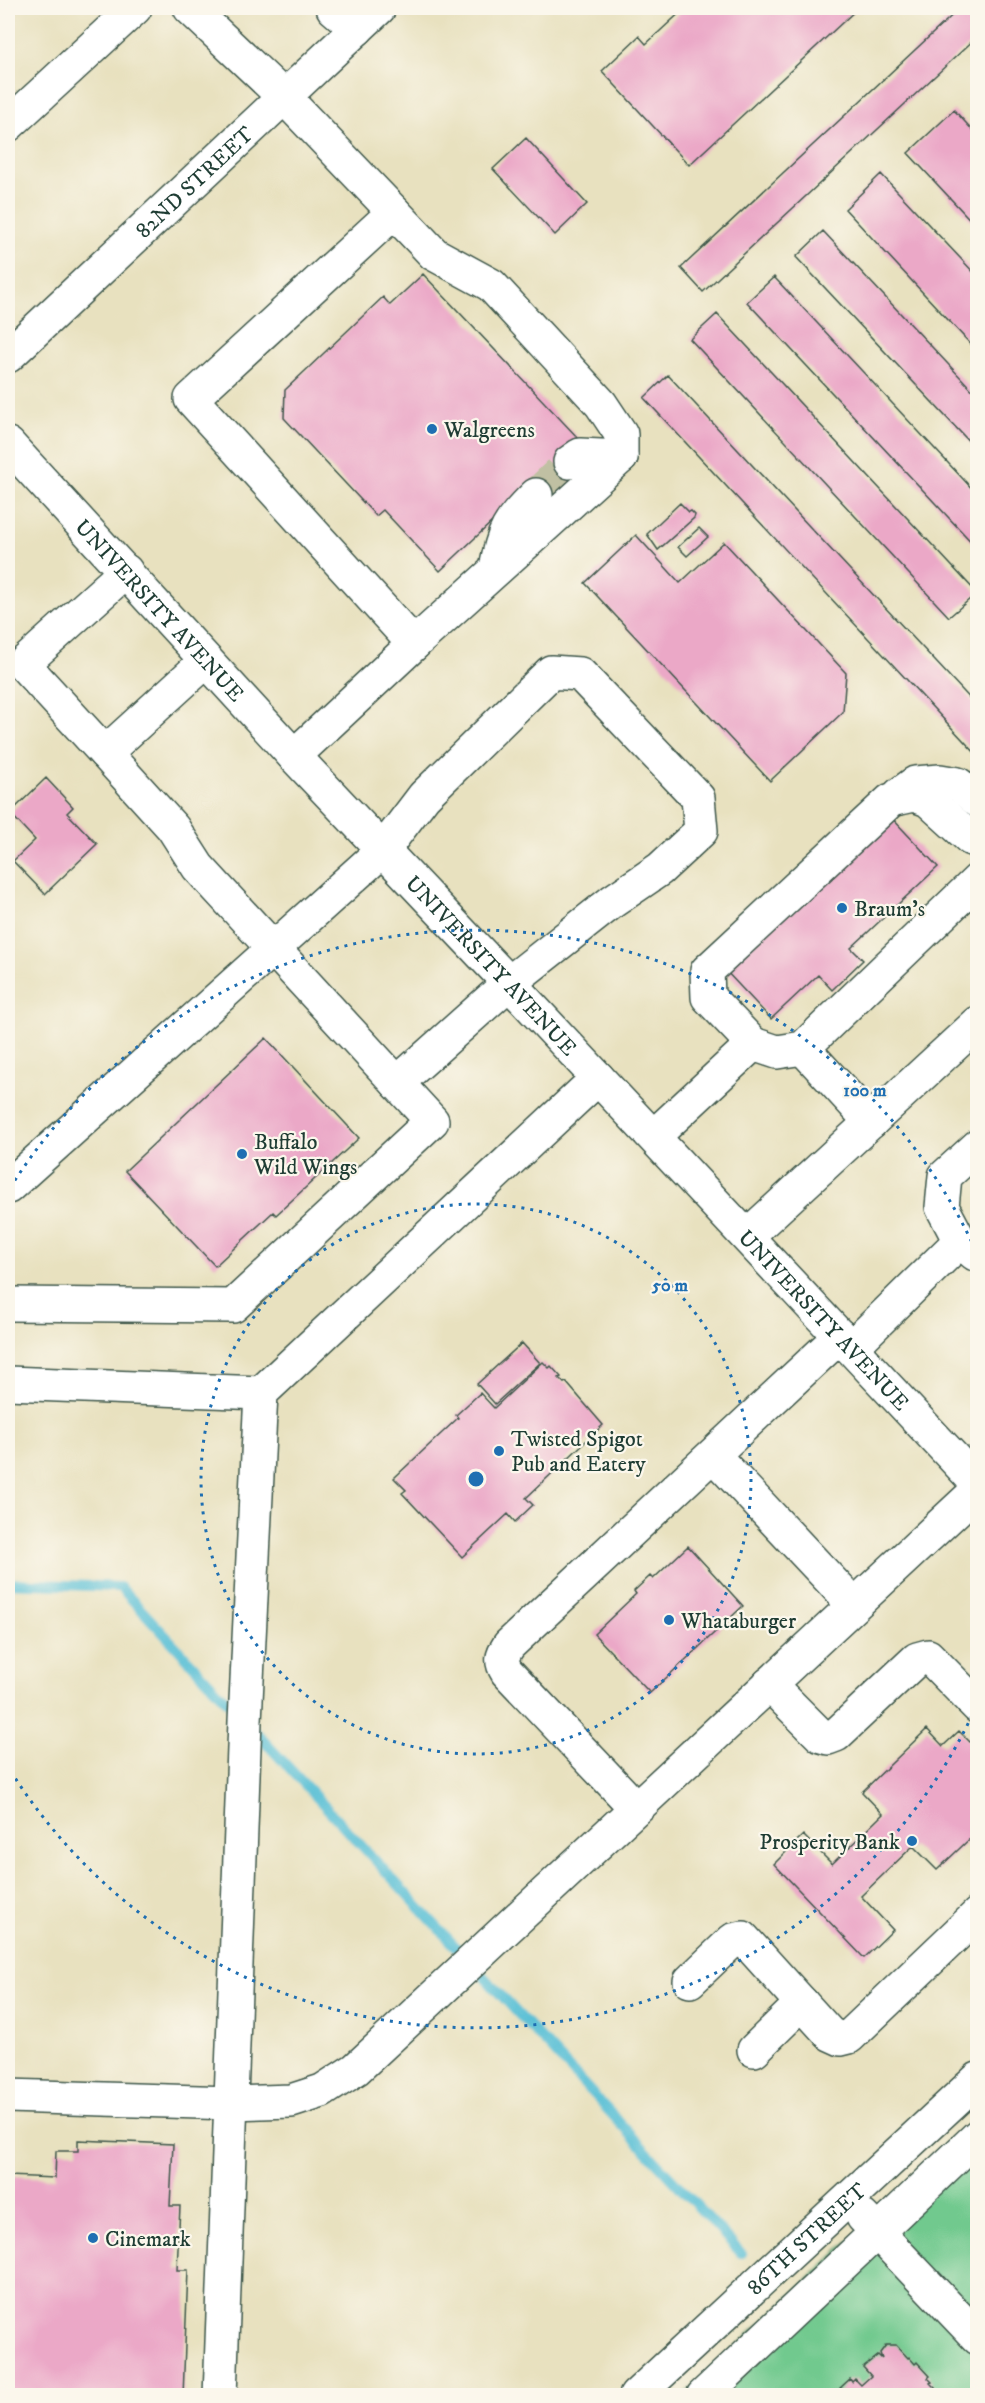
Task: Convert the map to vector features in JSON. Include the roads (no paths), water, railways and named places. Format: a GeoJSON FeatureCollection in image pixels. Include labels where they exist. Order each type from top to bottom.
{"type":"FeatureCollection","features":[{"type":"Feature","properties":{"kind":"main road"},"geometry":{"type":"LineString","coordinates":[[8,125],[135,8]]}},
{"type":"Feature","properties":{"kind":"main road"},"geometry":{"type":"LineString","coordinates":[[190,8],[284,97],[434,254],[491,285],[601,405],[621,434],[621,457],[294,756]]}},
{"type":"Feature","properties":{"kind":"main road","name":"82ND STREET"},"geometry":{"type":"LineString","coordinates":[[8,356],[284,97],[356,15]]}},
{"type":"Feature","properties":{"kind":"main road"},"geometry":{"type":"LineString","coordinates":[[394,212],[190,399],[414,644]]}},
{"type":"Feature","properties":{"kind":"main road","name":"UNIVERSITY AVENUE"},"geometry":{"type":"LineString","coordinates":[[8,444],[294,756],[654,1136],[978,1484]]}},
{"type":"Feature","properties":{"kind":"main road"},"geometry":{"type":"LineString","coordinates":[[570,462],[580,455],[621,457]]}},
{"type":"Feature","properties":{"kind":"main road"},"geometry":{"type":"LineString","coordinates":[[496,569],[502,541],[510,521],[536,495]]}},
{"type":"Feature","properties":{"kind":"main road"},"geometry":{"type":"LineString","coordinates":[[8,1304],[233,1306],[432,1121],[198,867],[173,828],[15,656],[126,571]]}},
{"type":"Feature","properties":{"kind":"main road"},"geometry":{"type":"LineString","coordinates":[[105,753],[206,661]]}},
{"type":"Feature","properties":{"kind":"main road"},"geometry":{"type":"LineString","coordinates":[[8,1187],[383,850],[424,796],[551,672],[580,674],[698,798],[701,831],[660,869],[613,901],[509,982],[397,1083]]}},
{"type":"Feature","properties":{"kind":"main road"},"geometry":{"type":"LineString","coordinates":[[978,801],[958,784],[940,780],[915,783],[891,800],[707,971],[708,997],[753,1044],[777,1052],[803,1048],[978,880]]}},
{"type":"Feature","properties":{"kind":"main road"},"geometry":{"type":"LineString","coordinates":[[891,800],[914,795],[928,800],[971,839],[978,842]]}},
{"type":"Feature","properties":{"kind":"main road"},"geometry":{"type":"LineString","coordinates":[[747,1236],[978,1023]]}},
{"type":"Feature","properties":{"kind":"main road"},"geometry":{"type":"LineString","coordinates":[[654,1136],[753,1044]]}},
{"type":"Feature","properties":{"kind":"main road"},"geometry":{"type":"LineString","coordinates":[[803,1048],[871,1122]]}},
{"type":"Feature","properties":{"kind":"main road"},"geometry":{"type":"LineString","coordinates":[[220,2396],[245,1728],[261,1393],[598,1078]]}},
{"type":"Feature","properties":{"kind":"main road"},"geometry":{"type":"LineString","coordinates":[[636,1808],[507,1672],[502,1663],[502,1655],[509,1645],[713,1455],[845,1342],[969,1248],[942,1207],[945,1176],[978,1146]]}},
{"type":"Feature","properties":{"kind":"main road"},"geometry":{"type":"LineString","coordinates":[[8,1383],[261,1393]]}},
{"type":"Feature","properties":{"kind":"main road"},"geometry":{"type":"LineString","coordinates":[[713,1455],[854,1605]]}},
{"type":"Feature","properties":{"kind":"main road"},"geometry":{"type":"LineString","coordinates":[[8,2096],[231,2103],[291,2102],[322,2091],[356,2069],[978,1490]]}},
{"type":"Feature","properties":{"kind":"main road"},"geometry":{"type":"LineString","coordinates":[[769,1684],[821,1736],[828,1738],[836,1734],[917,1659],[928,1656],[973,1691]]}},
{"type":"Feature","properties":{"kind":"main road"},"geometry":{"type":"LineString","coordinates":[[690,1981],[733,1940],[743,1938],[830,2034],[840,2039],[849,2037],[974,1925]]}},
{"type":"Feature","properties":{"kind":"main road"},"geometry":{"type":"LineString","coordinates":[[754,2050],[802,2003]]}},
{"type":"Feature","properties":{"kind":"main road","name":"86TH STREET"},"geometry":{"type":"LineString","coordinates":[[636,2396],[978,2079]]}},
{"type":"Feature","properties":{"kind":"main road"},"geometry":{"type":"LineString","coordinates":[[703,2396],[978,2136]]}},
{"type":"Feature","properties":{"kind":"main road"},"geometry":{"type":"LineString","coordinates":[[847,2199],[978,2338]]}},
{"type":"Feature","properties":{"kind":"waterway"},"geometry":{"type":"LineString","coordinates":[[8,1583],[120,1587],[238,1713]]}},
{"type":"Feature","properties":{"kind":"waterway"},"geometry":{"type":"LineString","coordinates":[[252,1728],[741,2253]]}},
{"type":"Feature","properties":{"kind":"tunnel"},"geometry":{"type":"LineString","coordinates":[[536,495],[570,462]]}},
{"type":"Feature","properties":{"kind":"place","name":"Walgreens"},"geometry":{"type":"Point","coordinates":[432,429]}},
{"type":"Feature","properties":{"kind":"place","name":"Braum's"},"geometry":{"type":"Point","coordinates":[842,908]}},
{"type":"Feature","properties":{"kind":"place","name":"Buffalo Wild Wings"},"geometry":{"type":"Point","coordinates":[242,1154]}},
{"type":"Feature","properties":{"kind":"place","name":"Twisted Spigot Pub and Eatery"},"geometry":{"type":"Point","coordinates":[499,1451]}},
{"type":"Feature","properties":{"kind":"place","name":"Whataburger"},"geometry":{"type":"Point","coordinates":[669,1620]}},
{"type":"Feature","properties":{"kind":"place","name":"Prosperity Bank"},"geometry":{"type":"Point","coordinates":[912,1841]}},
{"type":"Feature","properties":{"kind":"place","name":"Cinemark"},"geometry":{"type":"Point","coordinates":[93,2238]}}]}
